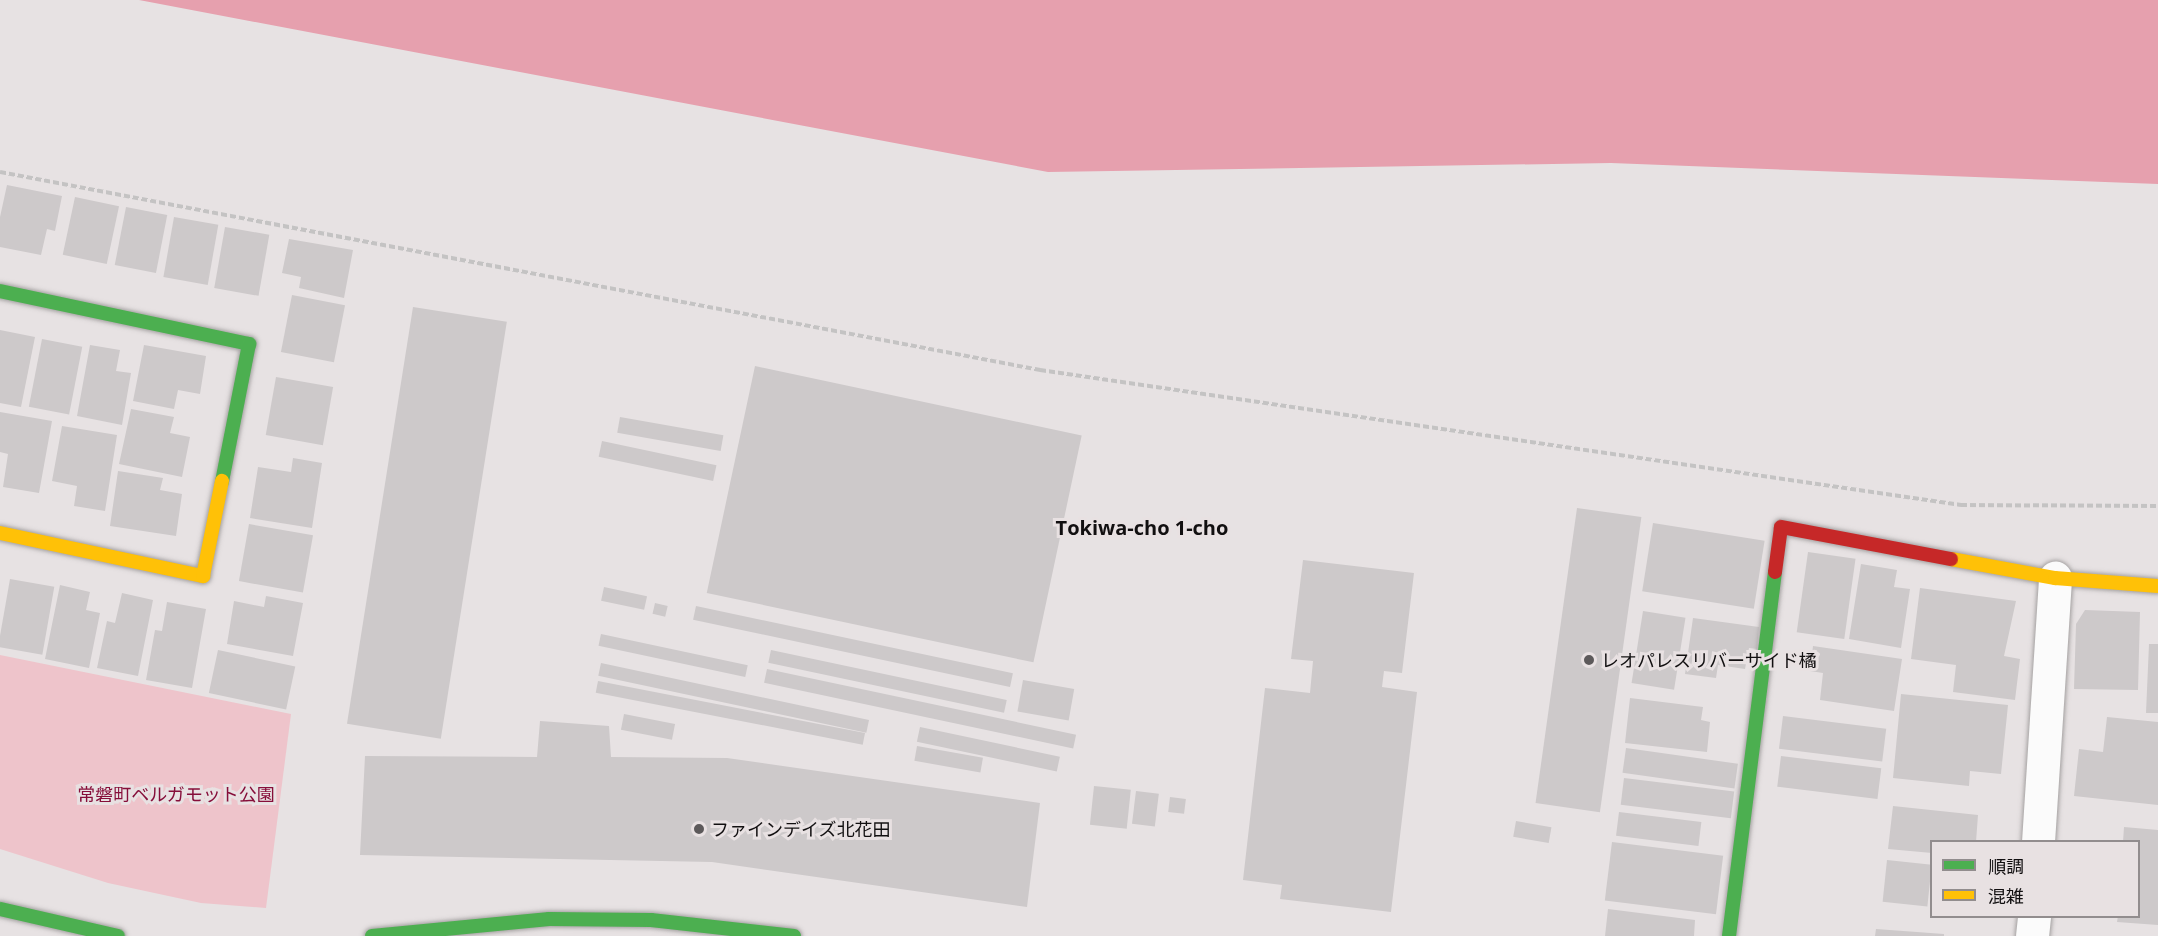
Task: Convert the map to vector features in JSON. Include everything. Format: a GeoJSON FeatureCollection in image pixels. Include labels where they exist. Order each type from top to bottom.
{"type":"FeatureCollection","features":[{"type":"Feature","properties":{"kind":"street"},"geometry":{"type":"LineString","coordinates":[[0,291],[249,344],[203,576],[0,533]]}},
{"type":"Feature","properties":{"kind":"street"},"geometry":{"type":"LineString","coordinates":[[1729,936],[1781,527],[2055,578],[2158,586]]}},
{"type":"Feature","properties":{"kind":"street"},"geometry":{"type":"LineString","coordinates":[[2038,840],[2055,578]]}},
{"type":"Feature","properties":{"kind":"street"},"geometry":{"type":"LineString","coordinates":[[0,909],[118,936]]}},
{"type":"Feature","properties":{"kind":"street"},"geometry":{"type":"LineString","coordinates":[[2032,936],[2034,918]]}},
{"type":"Feature","properties":{"kind":"street"},"geometry":{"type":"LineString","coordinates":[[372,936],[549,919],[651,920],[794,936]]}},
{"type":"Feature","properties":{"kind":"path"},"geometry":{"type":"LineString","coordinates":[[0,172],[1040,370],[1961,505],[2158,506]]}},
{"type":"Feature","properties":{"kind":"green space","name":"常磐町ベルガモット公園"},"geometry":{"type":"Polygon","coordinates":[[[0,655],[291,714],[266,908],[201,903],[108,883],[0,849],[0,655]]]}},
{"type":"Feature","properties":{"kind":"shaded area"},"geometry":{"type":"Polygon","coordinates":[[[139,0],[2158,0],[2158,184],[1611,163],[1048,172],[139,0]]]}},
{"type":"Feature","properties":{"kind":"building"},"geometry":{"type":"Polygon","coordinates":[[[7,185],[62,196],[55,231],[47,229],[41,255],[0,247],[0,217],[7,185]]]}},
{"type":"Feature","properties":{"kind":"building"},"geometry":{"type":"Polygon","coordinates":[[[75,197],[119,206],[107,264],[63,255],[75,197]]]}},
{"type":"Feature","properties":{"kind":"building"},"geometry":{"type":"Polygon","coordinates":[[[126,207],[167,215],[156,273],[115,265],[126,207]]]}},
{"type":"Feature","properties":{"kind":"building"},"geometry":{"type":"Polygon","coordinates":[[[174,217],[218,225],[208,285],[163,277],[174,217]]]}},
{"type":"Feature","properties":{"kind":"building"},"geometry":{"type":"Polygon","coordinates":[[[225,227],[269,235],[259,296],[214,288],[225,227]]]}},
{"type":"Feature","properties":{"kind":"building"},"geometry":{"type":"Polygon","coordinates":[[[289,239],[353,250],[344,298],[299,288],[301,277],[282,273],[289,239]]]}},
{"type":"Feature","properties":{"kind":"building"},"geometry":{"type":"Polygon","coordinates":[[[292,295],[345,305],[334,362],[281,352],[292,295]]]}},
{"type":"Feature","properties":{"kind":"building"},"geometry":{"type":"Polygon","coordinates":[[[413,307],[507,322],[441,739],[347,724],[413,307]]]}},
{"type":"Feature","properties":{"kind":"building"},"geometry":{"type":"Polygon","coordinates":[[[0,330],[35,337],[21,407],[0,403],[0,330]]]}},
{"type":"Feature","properties":{"kind":"building"},"geometry":{"type":"Polygon","coordinates":[[[42,339],[82,347],[69,415],[29,407],[42,339]]]}},
{"type":"Feature","properties":{"kind":"building"},"geometry":{"type":"Polygon","coordinates":[[[90,345],[120,350],[116,371],[131,373],[122,425],[77,416],[90,345]]]}},
{"type":"Feature","properties":{"kind":"building"},"geometry":{"type":"Polygon","coordinates":[[[144,345],[206,356],[200,394],[178,390],[174,409],[133,401],[144,345]]]}},
{"type":"Feature","properties":{"kind":"building"},"geometry":{"type":"Polygon","coordinates":[[[755,366],[1082,435],[1033,662],[707,593],[755,366]]]}},
{"type":"Feature","properties":{"kind":"building"},"geometry":{"type":"Polygon","coordinates":[[[276,377],[333,387],[323,445],[266,435],[276,377]]]}},
{"type":"Feature","properties":{"kind":"building"},"geometry":{"type":"Polygon","coordinates":[[[131,409],[174,417],[170,433],[190,437],[182,477],[119,464],[131,409]]]}},
{"type":"Feature","properties":{"kind":"building"},"geometry":{"type":"Polygon","coordinates":[[[0,412],[52,421],[39,493],[3,487],[8,454],[0,452],[0,412]]]}},
{"type":"Feature","properties":{"kind":"building"},"geometry":{"type":"Polygon","coordinates":[[[620,417],[723,435],[721,451],[617,433],[620,417]]]}},
{"type":"Feature","properties":{"kind":"building"},"geometry":{"type":"Polygon","coordinates":[[[62,426],[117,435],[105,511],[74,506],[77,486],[52,481],[62,426]]]}},
{"type":"Feature","properties":{"kind":"building"},"geometry":{"type":"Polygon","coordinates":[[[602,441],[716,465],[713,481],[599,457],[602,441]]]}},
{"type":"Feature","properties":{"kind":"building"},"geometry":{"type":"Polygon","coordinates":[[[293,458],[322,463],[312,528],[250,518],[258,467],[291,472],[293,458]]]}},
{"type":"Feature","properties":{"kind":"building"},"geometry":{"type":"Polygon","coordinates":[[[118,471],[163,478],[160,490],[182,494],[176,536],[110,526],[118,471]]]}},
{"type":"Feature","properties":{"kind":"building","name":"レオパレスリバーサイド橘"},"geometry":{"type":"Polygon","coordinates":[[[1577,508],[1641,517],[1600,812],[1536,803],[1577,508]]]}},
{"type":"Feature","properties":{"kind":"building"},"geometry":{"type":"Polygon","coordinates":[[[1653,523],[1765,541],[1754,609],[1642,591],[1653,523]]]}},
{"type":"Feature","properties":{"kind":"building"},"geometry":{"type":"Polygon","coordinates":[[[249,524],[313,535],[303,592],[239,581],[249,524]]]}},
{"type":"Feature","properties":{"kind":"building"},"geometry":{"type":"Polygon","coordinates":[[[1808,552],[1856,559],[1844,639],[1797,632],[1808,552]]]}},
{"type":"Feature","properties":{"kind":"building"},"geometry":{"type":"Polygon","coordinates":[[[1303,560],[1414,573],[1402,673],[1384,671],[1382,687],[1417,692],[1391,912],[1280,899],[1282,885],[1243,880],[1265,688],[1310,693],[1313,661],[1291,659],[1303,560]]]}},
{"type":"Feature","properties":{"kind":"building"},"geometry":{"type":"Polygon","coordinates":[[[1861,564],[1897,570],[1894,587],[1910,589],[1901,648],[1849,639],[1861,564]]]}},
{"type":"Feature","properties":{"kind":"building"},"geometry":{"type":"Polygon","coordinates":[[[10,579],[54,587],[42,655],[0,647],[10,579]]]}},
{"type":"Feature","properties":{"kind":"building"},"geometry":{"type":"Polygon","coordinates":[[[60,585],[90,592],[86,610],[100,613],[89,668],[45,659],[60,585]]]}},
{"type":"Feature","properties":{"kind":"building"},"geometry":{"type":"Polygon","coordinates":[[[604,587],[647,596],[644,610],[601,601],[604,587]]]}},
{"type":"Feature","properties":{"kind":"building"},"geometry":{"type":"Polygon","coordinates":[[[1920,588],[2016,601],[2004,656],[2020,659],[2015,700],[1953,692],[1956,665],[1911,659],[1920,588]]]}},
{"type":"Feature","properties":{"kind":"building"},"geometry":{"type":"Polygon","coordinates":[[[122,593],[153,600],[138,676],[97,668],[107,621],[115,623],[122,593]]]}},
{"type":"Feature","properties":{"kind":"building"},"geometry":{"type":"Polygon","coordinates":[[[266,596],[303,603],[293,656],[227,644],[234,601],[264,607],[266,596]]]}},
{"type":"Feature","properties":{"kind":"building"},"geometry":{"type":"Polygon","coordinates":[[[167,602],[206,609],[192,688],[146,680],[155,630],[162,631],[167,602]]]}},
{"type":"Feature","properties":{"kind":"building"},"geometry":{"type":"Polygon","coordinates":[[[655,603],[668,606],[665,617],[653,614],[655,603]]]}},
{"type":"Feature","properties":{"kind":"building"},"geometry":{"type":"Polygon","coordinates":[[[696,606],[1013,673],[1010,687],[693,620],[696,606]]]}},
{"type":"Feature","properties":{"kind":"building"},"geometry":{"type":"Polygon","coordinates":[[[2085,610],[2140,612],[2138,690],[2074,689],[2076,624],[2085,610]]]}},
{"type":"Feature","properties":{"kind":"building"},"geometry":{"type":"Polygon","coordinates":[[[1643,611],[1685,618],[1674,690],[1632,683],[1643,611]]]}},
{"type":"Feature","properties":{"kind":"building"},"geometry":{"type":"Polygon","coordinates":[[[1693,618],[1759,627],[1757,649],[1749,648],[1745,669],[1718,665],[1716,678],[1685,674],[1693,618]]]}},
{"type":"Feature","properties":{"kind":"building"},"geometry":{"type":"Polygon","coordinates":[[[601,634],[748,665],[745,677],[599,646],[601,634]]]}},
{"type":"Feature","properties":{"kind":"building"},"geometry":{"type":"Polygon","coordinates":[[[2149,644],[2158,644],[2158,713],[2146,713],[2149,644]]]}},
{"type":"Feature","properties":{"kind":"building"},"geometry":{"type":"Polygon","coordinates":[[[1813,646],[1902,659],[1894,711],[1820,700],[1823,673],[1810,671],[1813,646]]]}},
{"type":"Feature","properties":{"kind":"building"},"geometry":{"type":"Polygon","coordinates":[[[218,650],[295,666],[286,709],[209,693],[218,650]]]}},
{"type":"Feature","properties":{"kind":"building"},"geometry":{"type":"Polygon","coordinates":[[[771,650],[1007,700],[1004,713],[768,663],[771,650]]]}},
{"type":"Feature","properties":{"kind":"building"},"geometry":{"type":"Polygon","coordinates":[[[601,663],[869,720],[866,733],[598,676],[601,663]]]}},
{"type":"Feature","properties":{"kind":"building"},"geometry":{"type":"Polygon","coordinates":[[[767,669],[1076,735],[1073,748],[764,683],[767,669]]]}},
{"type":"Feature","properties":{"kind":"building"},"geometry":{"type":"Polygon","coordinates":[[[1023,680],[1074,689],[1069,721],[1017,712],[1023,680]]]}},
{"type":"Feature","properties":{"kind":"building"},"geometry":{"type":"Polygon","coordinates":[[[598,681],[865,733],[863,745],[596,693],[598,681]]]}},
{"type":"Feature","properties":{"kind":"building"},"geometry":{"type":"Polygon","coordinates":[[[1901,694],[2008,705],[2001,774],[1970,771],[1969,786],[1893,778],[1901,694]]]}},
{"type":"Feature","properties":{"kind":"building"},"geometry":{"type":"Polygon","coordinates":[[[1630,698],[1703,707],[1701,720],[1710,722],[1707,752],[1625,743],[1630,698]]]}},
{"type":"Feature","properties":{"kind":"building"},"geometry":{"type":"Polygon","coordinates":[[[624,714],[675,724],[672,740],[621,730],[624,714]]]}},
{"type":"Feature","properties":{"kind":"building"},"geometry":{"type":"Polygon","coordinates":[[[1783,716],[1886,729],[1882,761],[1779,749],[1783,716]]]}},
{"type":"Feature","properties":{"kind":"building"},"geometry":{"type":"Polygon","coordinates":[[[2107,717],[2158,722],[2158,805],[2074,796],[2079,749],[2103,752],[2107,717]]]}},
{"type":"Feature","properties":{"kind":"building","name":"ファインデイズ北花田"},"geometry":{"type":"Polygon","coordinates":[[[540,721],[609,726],[611,757],[727,758],[1040,803],[1027,907],[712,862],[360,855],[365,756],[537,757],[540,721]]]}},
{"type":"Feature","properties":{"kind":"building"},"geometry":{"type":"Polygon","coordinates":[[[920,727],[1060,757],[1057,771],[917,742],[920,727]]]}},
{"type":"Feature","properties":{"kind":"building"},"geometry":{"type":"Polygon","coordinates":[[[917,746],[983,758],[980,772],[914,761],[917,746]]]}},
{"type":"Feature","properties":{"kind":"building"},"geometry":{"type":"Polygon","coordinates":[[[1626,748],[1738,764],[1734,788],[1623,773],[1626,748]]]}},
{"type":"Feature","properties":{"kind":"building"},"geometry":{"type":"Polygon","coordinates":[[[1781,756],[1881,768],[1877,799],[1777,787],[1781,756]]]}},
{"type":"Feature","properties":{"kind":"building"},"geometry":{"type":"Polygon","coordinates":[[[1624,778],[1734,792],[1731,818],[1621,805],[1624,778]]]}},
{"type":"Feature","properties":{"kind":"building"},"geometry":{"type":"Polygon","coordinates":[[[1094,786],[1131,790],[1127,829],[1090,825],[1094,786]]]}},
{"type":"Feature","properties":{"kind":"building"},"geometry":{"type":"Polygon","coordinates":[[[1136,791],[1159,794],[1155,827],[1132,824],[1136,791]]]}},
{"type":"Feature","properties":{"kind":"building"},"geometry":{"type":"Polygon","coordinates":[[[1170,797],[1186,799],[1184,814],[1168,812],[1170,797]]]}},
{"type":"Feature","properties":{"kind":"building"},"geometry":{"type":"Polygon","coordinates":[[[1893,806],[1978,815],[1976,840],[1930,840],[1930,853],[1888,849],[1893,806]]]}},
{"type":"Feature","properties":{"kind":"building"},"geometry":{"type":"Polygon","coordinates":[[[1619,812],[1701,822],[1698,846],[1616,836],[1619,812]]]}},
{"type":"Feature","properties":{"kind":"building"},"geometry":{"type":"Polygon","coordinates":[[[1516,821],[1551,827],[1549,843],[1513,837],[1516,821]]]}},
{"type":"Feature","properties":{"kind":"building"},"geometry":{"type":"Polygon","coordinates":[[[2124,827],[2158,830],[2158,925],[2117,922],[2118,918],[2140,918],[2140,840],[2123,840],[2124,827]]]}},
{"type":"Feature","properties":{"kind":"building"},"geometry":{"type":"Polygon","coordinates":[[[1612,842],[1723,856],[1716,914],[1605,901],[1612,842]]]}},
{"type":"Feature","properties":{"kind":"building"},"geometry":{"type":"Polygon","coordinates":[[[1887,860],[1930,865],[1927,906],[1883,902],[1887,860]]]}},
{"type":"Feature","properties":{"kind":"building"},"geometry":{"type":"Polygon","coordinates":[[[1608,909],[1695,920],[1694,936],[1605,936],[1608,909]]]}},
{"type":"Feature","properties":{"kind":"building"},"geometry":{"type":"Polygon","coordinates":[[[1876,929],[1944,934],[1944,936],[1875,936],[1876,929]]]}},
{"type":"Feature","properties":{"kind":"traffic: fast"},"geometry":{"type":"LineString","coordinates":[[0,291],[249,344],[222,481]]}},
{"type":"Feature","properties":{"kind":"traffic: fast"},"geometry":{"type":"LineString","coordinates":[[1729,936],[1775,572]]}},
{"type":"Feature","properties":{"kind":"traffic: fast"},"geometry":{"type":"LineString","coordinates":[[0,909],[118,936]]}},
{"type":"Feature","properties":{"kind":"traffic: fast"},"geometry":{"type":"LineString","coordinates":[[372,936],[549,919],[651,920],[794,936]]}},
{"type":"Feature","properties":{"kind":"traffic: slow"},"geometry":{"type":"LineString","coordinates":[[0,533],[203,576],[222,481]]}},
{"type":"Feature","properties":{"kind":"traffic: slow"},"geometry":{"type":"LineString","coordinates":[[1951,559],[2055,578],[2158,586]]}},
{"type":"Feature","properties":{"kind":"traffic: jam"},"geometry":{"type":"LineString","coordinates":[[1775,572],[1781,527],[1951,559]]}},
{"type":"Feature","properties":{"kind":"place","name":"レオパレスリバーサイド橘"},"geometry":{"type":"Point","coordinates":[1589,660]}},
{"type":"Feature","properties":{"kind":"place","name":"ファインデイズ北花田"},"geometry":{"type":"Point","coordinates":[699,829]}},
{"type":"Feature","properties":{"kind":"district","name":"Tokiwa-cho 1-cho"},"geometry":{"type":"Point","coordinates":[1142,527]}}]}
